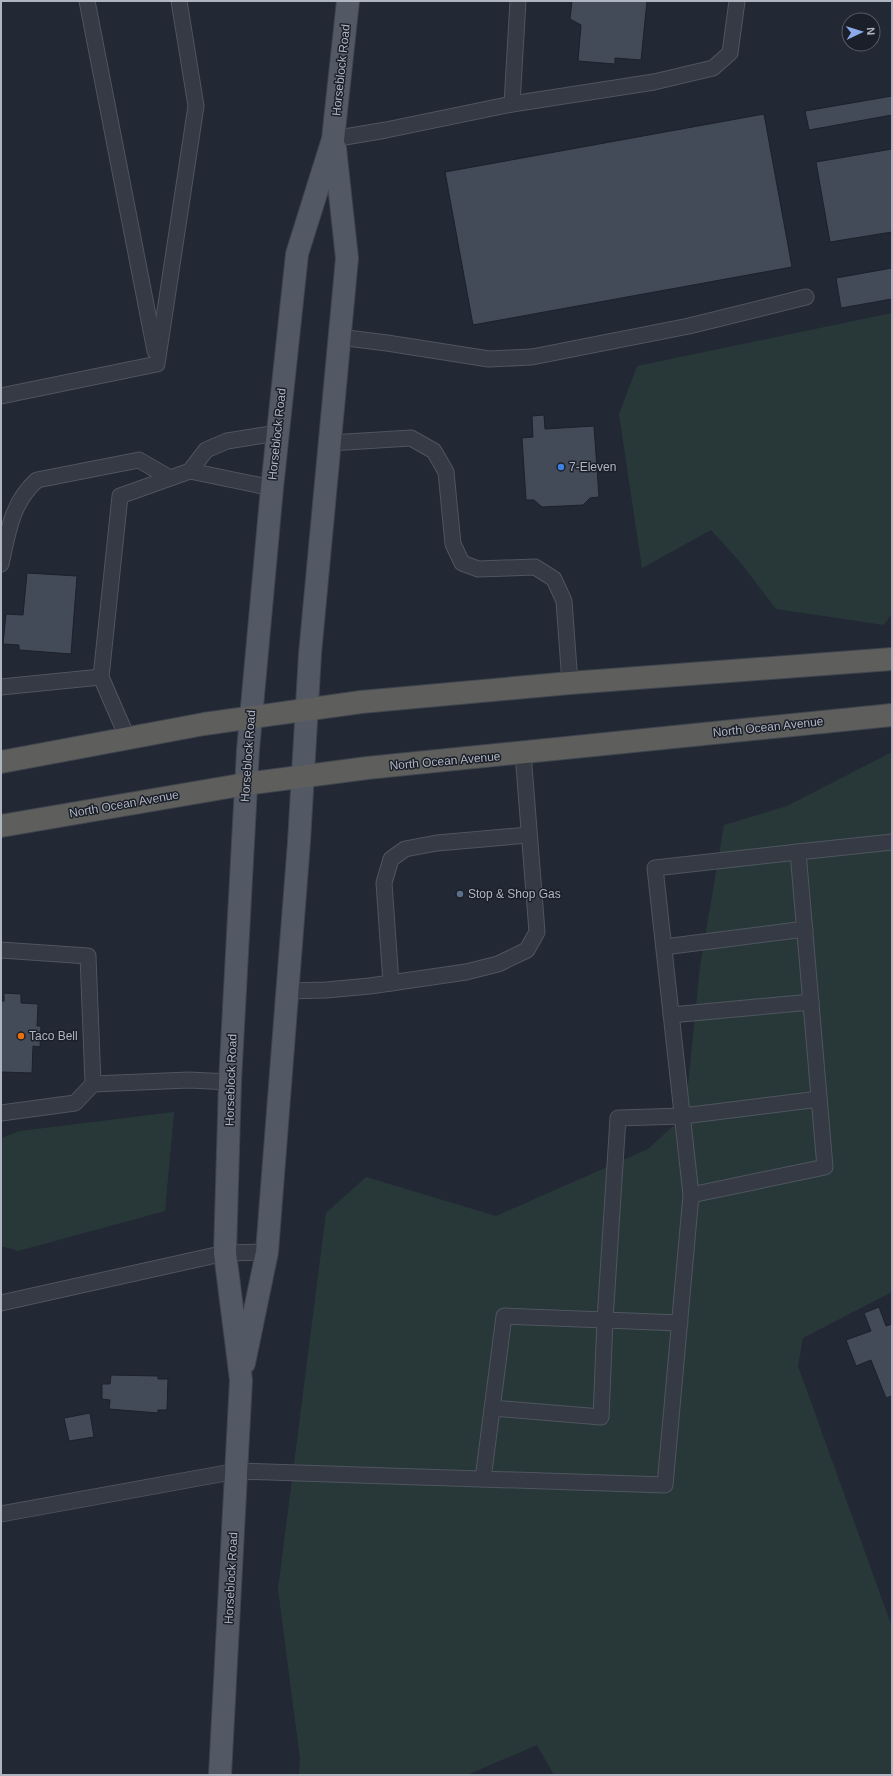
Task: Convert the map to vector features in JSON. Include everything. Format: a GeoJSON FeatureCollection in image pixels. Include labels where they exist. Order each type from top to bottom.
{"type":"FeatureCollection","features":[{"type":"Feature","properties":{"kind":"highway"},"geometry":{"type":"LineString","coordinates":[[1,762],[126,737],[307,708],[570,683],[892,659]]}},
{"type":"Feature","properties":{"kind":"highway","name":"North Ocean Avenue"},"geometry":{"type":"LineString","coordinates":[[1,826],[246,784],[303,776],[892,715]]}},
{"type":"Feature","properties":{"kind":"main road","name":"Horseblock Road"},"geometry":{"type":"LineString","coordinates":[[220,1775],[241,1380],[267,1252],[288,991],[310,654],[347,258],[334,139],[348,1]]}},
{"type":"Feature","properties":{"kind":"main road","name":"Horseblock Road"},"geometry":{"type":"LineString","coordinates":[[241,1380],[225,1253],[230,1082],[251,716],[277,433],[297,254],[334,139]]}},
{"type":"Feature","properties":{"kind":"lane"},"geometry":{"type":"LineString","coordinates":[[87,1],[158,364]]}},
{"type":"Feature","properties":{"kind":"lane"},"geometry":{"type":"LineString","coordinates":[[158,364],[196,106],[179,1]]}},
{"type":"Feature","properties":{"kind":"lane"},"geometry":{"type":"LineString","coordinates":[[512,104],[518,1]]}},
{"type":"Feature","properties":{"kind":"lane"},"geometry":{"type":"LineString","coordinates":[[334,139],[386,130],[512,104],[654,82],[713,68],[730,53],[737,1]]}},
{"type":"Feature","properties":{"kind":"lane"},"geometry":{"type":"LineString","coordinates":[[339,337],[387,342],[489,359],[532,357],[689,326],[806,297]]}},
{"type":"Feature","properties":{"kind":"lane"},"geometry":{"type":"LineString","coordinates":[[1,396],[158,364]]}},
{"type":"Feature","properties":{"kind":"lane"},"geometry":{"type":"LineString","coordinates":[[190,471],[206,450],[227,441],[277,433]]}},
{"type":"Feature","properties":{"kind":"lane"},"geometry":{"type":"LineString","coordinates":[[330,443],[410,438],[434,451],[446,472],[453,544],[462,563],[478,569],[535,567],[554,579],[564,601],[570,683]]}},
{"type":"Feature","properties":{"kind":"lane"},"geometry":{"type":"LineString","coordinates":[[1,564],[12,516],[25,490],[36,480],[139,460],[170,478]]}},
{"type":"Feature","properties":{"kind":"lane"},"geometry":{"type":"LineString","coordinates":[[126,737],[101,677],[120,496],[190,471],[272,488]]}},
{"type":"Feature","properties":{"kind":"lane"},"geometry":{"type":"LineString","coordinates":[[1,687],[101,677]]}},
{"type":"Feature","properties":{"kind":"lane"},"geometry":{"type":"LineString","coordinates":[[288,991],[326,990],[391,983],[466,972],[498,964],[527,950],[538,932],[523,753]]}},
{"type":"Feature","properties":{"kind":"lane"},"geometry":{"type":"LineString","coordinates":[[391,983],[384,883],[391,860],[405,849],[437,843],[529,835]]}},
{"type":"Feature","properties":{"kind":"lane"},"geometry":{"type":"LineString","coordinates":[[1,1514],[237,1471],[665,1484],[691,1195],[655,868],[892,842]]}},
{"type":"Feature","properties":{"kind":"lane"},"geometry":{"type":"LineString","coordinates":[[691,1195],[825,1167],[798,852]]}},
{"type":"Feature","properties":{"kind":"lane"},"geometry":{"type":"LineString","coordinates":[[664,947],[805,929]]}},
{"type":"Feature","properties":{"kind":"lane"},"geometry":{"type":"LineString","coordinates":[[1,950],[88,956],[93,1084],[76,1103],[1,1113]]}},
{"type":"Feature","properties":{"kind":"lane"},"geometry":{"type":"LineString","coordinates":[[671,1015],[811,1002]]}},
{"type":"Feature","properties":{"kind":"lane"},"geometry":{"type":"LineString","coordinates":[[93,1084],[189,1080],[230,1082]]}},
{"type":"Feature","properties":{"kind":"lane"},"geometry":{"type":"LineString","coordinates":[[492,1408],[601,1417],[605,1320],[618,1118],[683,1116],[819,1099]]}},
{"type":"Feature","properties":{"kind":"lane"},"geometry":{"type":"LineString","coordinates":[[1,1303],[225,1253],[267,1252]]}},
{"type":"Feature","properties":{"kind":"lane"},"geometry":{"type":"LineString","coordinates":[[483,1479],[504,1316],[680,1323]]}},
{"type":"Feature","properties":{"kind":"shaded area"},"geometry":{"type":"Polygon","coordinates":[[[892,313],[892,613],[884,625],[776,609],[740,562],[711,530],[642,568],[619,414],[637,366],[892,313]]]}},
{"type":"Feature","properties":{"kind":"shaded area"},"geometry":{"type":"Polygon","coordinates":[[[892,752],[892,1292],[803,1338],[798,1366],[892,1627],[892,1775],[554,1775],[537,1745],[467,1775],[299,1775],[300,1759],[278,1589],[326,1213],[366,1177],[496,1216],[648,1149],[685,1115],[700,967],[724,825],[787,806],[892,752]]]}},
{"type":"Feature","properties":{"kind":"shaded area"},"geometry":{"type":"Polygon","coordinates":[[[174,1112],[165,1211],[18,1251],[1,1246],[1,1138],[20,1131],[174,1112]]]}},
{"type":"Feature","properties":{"kind":"building"},"geometry":{"type":"Polygon","coordinates":[[[572,1],[647,1],[641,60],[615,58],[615,64],[578,61],[581,25],[570,19],[572,1]]]}},
{"type":"Feature","properties":{"kind":"building"},"geometry":{"type":"Polygon","coordinates":[[[892,96],[892,115],[809,130],[805,111],[892,96]]]}},
{"type":"Feature","properties":{"kind":"building"},"geometry":{"type":"Polygon","coordinates":[[[764,114],[792,267],[473,325],[445,172],[764,114]]]}},
{"type":"Feature","properties":{"kind":"building"},"geometry":{"type":"Polygon","coordinates":[[[892,149],[892,232],[830,242],[816,162],[892,149]]]}},
{"type":"Feature","properties":{"kind":"building"},"geometry":{"type":"Polygon","coordinates":[[[892,268],[892,299],[841,308],[836,278],[892,268]]]}},
{"type":"Feature","properties":{"kind":"building","name":"7-Eleven"},"geometry":{"type":"Polygon","coordinates":[[[544,415],[545,429],[594,426],[599,497],[590,498],[583,505],[542,507],[534,500],[526,500],[522,438],[533,437],[532,416],[544,415]]]}},
{"type":"Feature","properties":{"kind":"building"},"geometry":{"type":"Polygon","coordinates":[[[27,573],[77,576],[71,654],[19,650],[19,645],[3,644],[6,614],[23,615],[27,573]]]}},
{"type":"Feature","properties":{"kind":"building","name":"Taco Bell"},"geometry":{"type":"Polygon","coordinates":[[[4,993],[21,994],[21,1003],[38,1004],[37,1026],[41,1026],[40,1047],[33,1046],[32,1073],[1,1072],[1,1001],[4,1001],[4,993]]]}},
{"type":"Feature","properties":{"kind":"building"},"geometry":{"type":"Polygon","coordinates":[[[879,1307],[886,1326],[892,1324],[892,1396],[886,1398],[871,1360],[856,1366],[846,1340],[871,1331],[864,1313],[879,1307]]]}},
{"type":"Feature","properties":{"kind":"building"},"geometry":{"type":"Polygon","coordinates":[[[111,1375],[158,1376],[158,1379],[168,1379],[167,1410],[158,1410],[158,1413],[109,1409],[110,1400],[102,1399],[102,1384],[110,1384],[111,1375]]]}},
{"type":"Feature","properties":{"kind":"building"},"geometry":{"type":"Polygon","coordinates":[[[90,1413],[94,1437],[69,1441],[64,1418],[90,1413]]]}},
{"type":"Feature","properties":{"kind":"place","name":"7-Eleven"},"geometry":{"type":"Point","coordinates":[561,467]}},
{"type":"Feature","properties":{"kind":"place","name":"Stop & Shop Gas"},"geometry":{"type":"Point","coordinates":[460,894]}},
{"type":"Feature","properties":{"kind":"place","name":"Taco Bell"},"geometry":{"type":"Point","coordinates":[21,1036]}}]}
